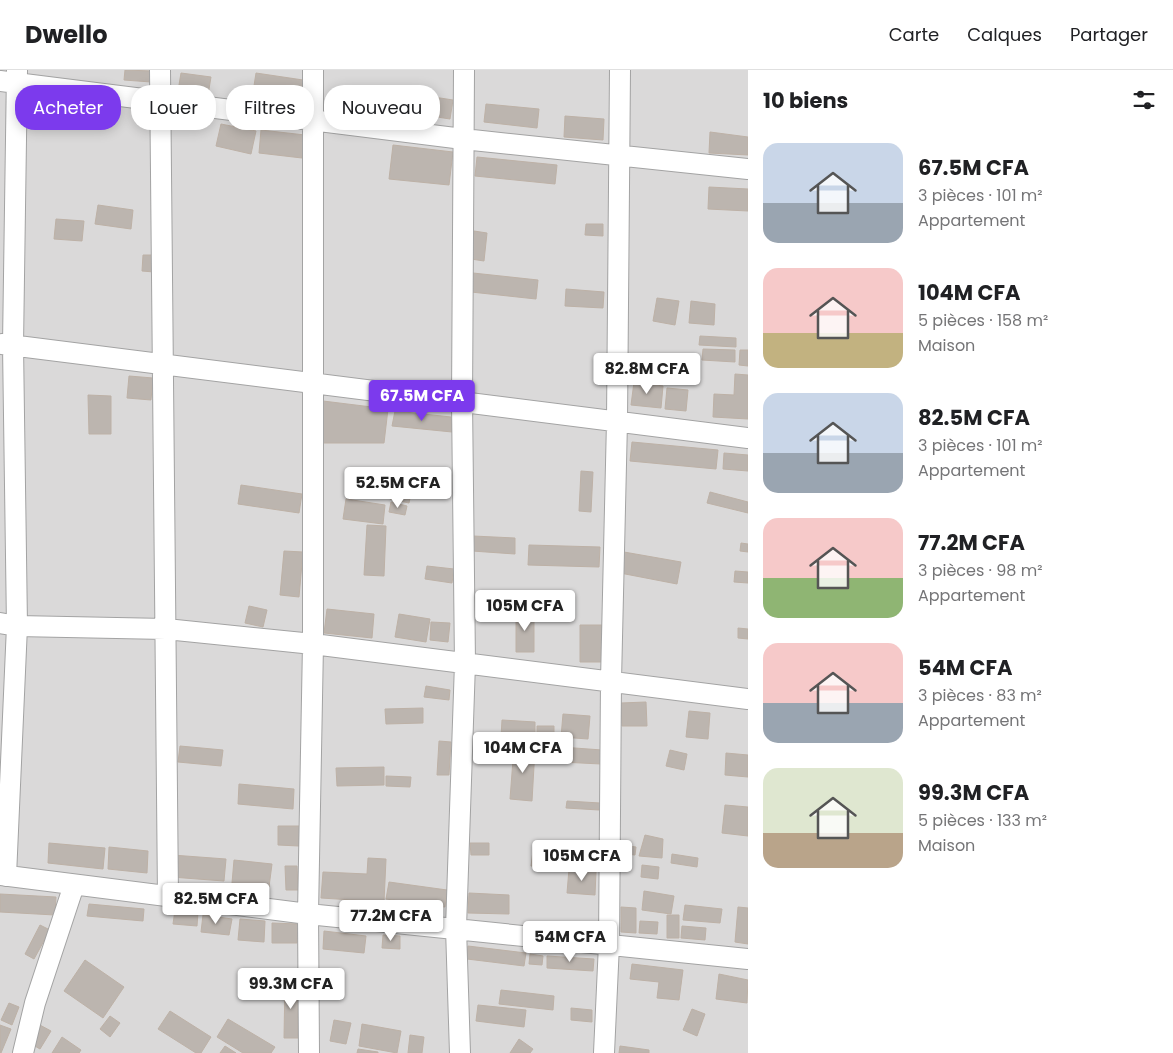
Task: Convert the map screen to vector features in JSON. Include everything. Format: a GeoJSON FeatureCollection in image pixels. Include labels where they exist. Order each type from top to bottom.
{"type":"FeatureCollection","features":[{"type":"Feature","properties":{"kind":"street"},"geometry":{"type":"LineString","coordinates":[[160,70],[160,85]]}},
{"type":"Feature","properties":{"kind":"street"},"geometry":{"type":"LineString","coordinates":[[314,70],[314,85]]}},
{"type":"Feature","properties":{"kind":"street"},"geometry":{"type":"LineString","coordinates":[[460,1053],[456,928],[465,663],[462,401],[464,70]]}},
{"type":"Feature","properties":{"kind":"street"},"geometry":{"type":"LineString","coordinates":[[604,1053],[609,944],[620,70]]}},
{"type":"Feature","properties":{"kind":"street"},"geometry":{"type":"LineString","coordinates":[[131,97],[11,78],[7,344],[9,625],[3,875],[308,914],[748,959]]}},
{"type":"Feature","properties":{"kind":"street"},"geometry":{"type":"LineString","coordinates":[[314,120],[463,139],[748,169]]}},
{"type":"Feature","properties":{"kind":"street"},"geometry":{"type":"LineString","coordinates":[[160,130],[168,897]]}},
{"type":"Feature","properties":{"kind":"street"},"geometry":{"type":"LineString","coordinates":[[309,1053],[308,914],[313,644],[313,130]]}},
{"type":"Feature","properties":{"kind":"street"},"geometry":{"type":"LineString","coordinates":[[7,344],[748,438]]}},
{"type":"Feature","properties":{"kind":"street"},"geometry":{"type":"LineString","coordinates":[[9,625],[166,629],[313,644],[748,699]]}},
{"type":"Feature","properties":{"kind":"street"},"geometry":{"type":"LineString","coordinates":[[23,1053],[35,1003],[74,884]]}},
{"type":"Feature","properties":{"kind":"shaded area"},"geometry":{"type":"Polygon","coordinates":[[[0,70],[748,70],[748,1053],[0,1053],[0,70]]]}},
{"type":"Feature","properties":{"kind":"building"},"geometry":{"type":"Polygon","coordinates":[[[125,70],[152,71],[151,82],[124,80],[125,70]]]}},
{"type":"Feature","properties":{"kind":"building"},"geometry":{"type":"Polygon","coordinates":[[[181,73],[211,77],[210,85],[179,85],[181,73]]]}},
{"type":"Feature","properties":{"kind":"building"},"geometry":{"type":"Polygon","coordinates":[[[256,73],[303,80],[302,85],[254,85],[256,73]]]}},
{"type":"Feature","properties":{"kind":"building"},"geometry":{"type":"Polygon","coordinates":[[[440,98],[453,100],[450,119],[440,117],[440,98]]]}},
{"type":"Feature","properties":{"kind":"building"},"geometry":{"type":"Polygon","coordinates":[[[486,104],[539,109],[537,128],[484,122],[486,104]]]}},
{"type":"Feature","properties":{"kind":"building"},"geometry":{"type":"Polygon","coordinates":[[[565,116],[604,119],[603,140],[564,137],[565,116]]]}},
{"type":"Feature","properties":{"kind":"building"},"geometry":{"type":"Polygon","coordinates":[[[221,124],[226,125],[226,130],[256,131],[251,154],[216,146],[221,124]]]}},
{"type":"Feature","properties":{"kind":"building"},"geometry":{"type":"Polygon","coordinates":[[[261,130],[305,135],[302,158],[259,153],[261,130]]]}},
{"type":"Feature","properties":{"kind":"building"},"geometry":{"type":"Polygon","coordinates":[[[710,132],[748,137],[748,155],[709,153],[710,132]]]}},
{"type":"Feature","properties":{"kind":"building"},"geometry":{"type":"Polygon","coordinates":[[[393,145],[453,152],[449,185],[389,179],[393,145]]]}},
{"type":"Feature","properties":{"kind":"building"},"geometry":{"type":"Polygon","coordinates":[[[477,157],[557,165],[555,184],[475,176],[477,157]]]}},
{"type":"Feature","properties":{"kind":"building"},"geometry":{"type":"Polygon","coordinates":[[[709,187],[748,189],[748,211],[708,209],[709,187]]]}},
{"type":"Feature","properties":{"kind":"building"},"geometry":{"type":"Polygon","coordinates":[[[98,205],[133,210],[131,229],[95,224],[98,205]]]}},
{"type":"Feature","properties":{"kind":"building"},"geometry":{"type":"Polygon","coordinates":[[[56,219],[84,221],[82,241],[54,239],[56,219]]]}},
{"type":"Feature","properties":{"kind":"building"},"geometry":{"type":"Polygon","coordinates":[[[586,224],[603,224],[603,236],[585,235],[586,224]]]}},
{"type":"Feature","properties":{"kind":"building"},"geometry":{"type":"Polygon","coordinates":[[[474,231],[487,233],[484,261],[471,259],[474,231]]]}},
{"type":"Feature","properties":{"kind":"building"},"geometry":{"type":"Polygon","coordinates":[[[143,255],[154,255],[154,272],[142,271],[143,255]]]}},
{"type":"Feature","properties":{"kind":"building"},"geometry":{"type":"Polygon","coordinates":[[[473,273],[538,280],[536,299],[471,292],[473,273]]]}},
{"type":"Feature","properties":{"kind":"building"},"geometry":{"type":"Polygon","coordinates":[[[566,289],[604,292],[603,308],[565,306],[566,289]]]}},
{"type":"Feature","properties":{"kind":"building"},"geometry":{"type":"Polygon","coordinates":[[[657,298],[679,301],[675,325],[653,321],[657,298]]]}},
{"type":"Feature","properties":{"kind":"building"},"geometry":{"type":"Polygon","coordinates":[[[691,301],[715,304],[714,325],[689,323],[691,301]]]}},
{"type":"Feature","properties":{"kind":"building"},"geometry":{"type":"Polygon","coordinates":[[[700,336],[736,338],[736,347],[699,345],[700,336]]]}},
{"type":"Feature","properties":{"kind":"building"},"geometry":{"type":"Polygon","coordinates":[[[703,349],[735,350],[735,362],[702,360],[703,349]]]}},
{"type":"Feature","properties":{"kind":"building"},"geometry":{"type":"Polygon","coordinates":[[[740,350],[748,350],[748,366],[739,365],[740,350]]]}},
{"type":"Feature","properties":{"kind":"building"},"geometry":{"type":"Polygon","coordinates":[[[735,374],[748,375],[748,419],[713,417],[714,394],[734,395],[735,374]]]}},
{"type":"Feature","properties":{"kind":"building"},"geometry":{"type":"Polygon","coordinates":[[[129,376],[153,378],[151,400],[127,398],[129,376]]]}},
{"type":"Feature","properties":{"kind":"building"},"geometry":{"type":"Polygon","coordinates":[[[634,382],[663,386],[661,408],[631,405],[634,382]]]}},
{"type":"Feature","properties":{"kind":"building"},"geometry":{"type":"Polygon","coordinates":[[[667,388],[688,390],[686,411],[665,409],[667,388]]]}},
{"type":"Feature","properties":{"kind":"building"},"geometry":{"type":"Polygon","coordinates":[[[88,395],[111,396],[111,434],[89,434],[88,395]]]}},
{"type":"Feature","properties":{"kind":"building"},"geometry":{"type":"Polygon","coordinates":[[[323,401],[388,409],[384,443],[323,443],[323,401]]]}},
{"type":"Feature","properties":{"kind":"building"},"geometry":{"type":"Polygon","coordinates":[[[395,411],[451,417],[452,432],[392,426],[395,411]]]}},
{"type":"Feature","properties":{"kind":"building"},"geometry":{"type":"Polygon","coordinates":[[[632,442],[718,450],[716,469],[630,461],[632,442]]]}},
{"type":"Feature","properties":{"kind":"building"},"geometry":{"type":"Polygon","coordinates":[[[724,453],[748,455],[748,471],[723,469],[724,453]]]}},
{"type":"Feature","properties":{"kind":"building"},"geometry":{"type":"Polygon","coordinates":[[[581,471],[593,472],[591,512],[579,511],[581,471]]]}},
{"type":"Feature","properties":{"kind":"building"},"geometry":{"type":"Polygon","coordinates":[[[394,480],[413,484],[409,503],[390,499],[394,480]]]}},
{"type":"Feature","properties":{"kind":"building"},"geometry":{"type":"Polygon","coordinates":[[[241,485],[302,494],[299,513],[238,504],[241,485]]]}},
{"type":"Feature","properties":{"kind":"building"},"geometry":{"type":"Polygon","coordinates":[[[710,492],[748,502],[748,513],[707,503],[710,492]]]}},
{"type":"Feature","properties":{"kind":"building"},"geometry":{"type":"Polygon","coordinates":[[[346,499],[385,505],[383,524],[343,519],[346,499]]]}},
{"type":"Feature","properties":{"kind":"building"},"geometry":{"type":"Polygon","coordinates":[[[391,502],[407,506],[405,515],[389,512],[391,502]]]}},
{"type":"Feature","properties":{"kind":"building"},"geometry":{"type":"Polygon","coordinates":[[[367,525],[386,526],[384,576],[364,575],[367,525]]]}},
{"type":"Feature","properties":{"kind":"building"},"geometry":{"type":"Polygon","coordinates":[[[473,536],[515,538],[515,554],[472,551],[473,536]]]}},
{"type":"Feature","properties":{"kind":"building"},"geometry":{"type":"Polygon","coordinates":[[[741,543],[748,544],[748,552],[740,551],[741,543]]]}},
{"type":"Feature","properties":{"kind":"building"},"geometry":{"type":"Polygon","coordinates":[[[529,545],[600,547],[599,567],[528,565],[529,545]]]}},
{"type":"Feature","properties":{"kind":"building"},"geometry":{"type":"Polygon","coordinates":[[[284,551],[303,552],[299,597],[280,595],[284,551]]]}},
{"type":"Feature","properties":{"kind":"building"},"geometry":{"type":"Polygon","coordinates":[[[624,552],[681,562],[677,584],[620,573],[624,552]]]}},
{"type":"Feature","properties":{"kind":"building"},"geometry":{"type":"Polygon","coordinates":[[[427,566],[454,569],[452,583],[425,579],[427,566]]]}},
{"type":"Feature","properties":{"kind":"building"},"geometry":{"type":"Polygon","coordinates":[[[735,571],[748,572],[748,583],[734,582],[735,571]]]}},
{"type":"Feature","properties":{"kind":"building"},"geometry":{"type":"Polygon","coordinates":[[[249,606],[267,610],[263,627],[245,623],[249,606]]]}},
{"type":"Feature","properties":{"kind":"building"},"geometry":{"type":"Polygon","coordinates":[[[327,609],[374,614],[372,638],[324,633],[327,609]]]}},
{"type":"Feature","properties":{"kind":"building"},"geometry":{"type":"Polygon","coordinates":[[[516,613],[534,613],[534,652],[516,652],[516,613]]]}},
{"type":"Feature","properties":{"kind":"building"},"geometry":{"type":"Polygon","coordinates":[[[399,614],[430,619],[426,642],[395,637],[399,614]]]}},
{"type":"Feature","properties":{"kind":"building"},"geometry":{"type":"Polygon","coordinates":[[[431,622],[450,623],[448,642],[430,640],[431,622]]]}},
{"type":"Feature","properties":{"kind":"building"},"geometry":{"type":"Polygon","coordinates":[[[580,625],[602,625],[602,662],[580,662],[580,625]]]}},
{"type":"Feature","properties":{"kind":"building"},"geometry":{"type":"Polygon","coordinates":[[[738,628],[748,629],[748,639],[738,638],[738,628]]]}},
{"type":"Feature","properties":{"kind":"building"},"geometry":{"type":"Polygon","coordinates":[[[426,686],[450,690],[449,700],[424,697],[426,686]]]}},
{"type":"Feature","properties":{"kind":"building"},"geometry":{"type":"Polygon","coordinates":[[[646,702],[647,726],[622,726],[621,703],[646,702]]]}},
{"type":"Feature","properties":{"kind":"building"},"geometry":{"type":"Polygon","coordinates":[[[423,708],[423,723],[386,724],[385,709],[423,708]]]}},
{"type":"Feature","properties":{"kind":"building"},"geometry":{"type":"Polygon","coordinates":[[[689,711],[710,713],[708,739],[686,737],[689,711]]]}},
{"type":"Feature","properties":{"kind":"building"},"geometry":{"type":"Polygon","coordinates":[[[563,714],[590,716],[588,739],[561,737],[563,714]]]}},
{"type":"Feature","properties":{"kind":"building"},"geometry":{"type":"Polygon","coordinates":[[[502,720],[535,722],[535,739],[501,737],[502,720]]]}},
{"type":"Feature","properties":{"kind":"building"},"geometry":{"type":"Polygon","coordinates":[[[537,726],[554,726],[554,737],[537,737],[537,726]]]}},
{"type":"Feature","properties":{"kind":"building"},"geometry":{"type":"Polygon","coordinates":[[[439,741],[451,742],[449,775],[437,775],[439,741]]]}},
{"type":"Feature","properties":{"kind":"building"},"geometry":{"type":"Polygon","coordinates":[[[180,746],[223,750],[221,766],[178,762],[180,746]]]}},
{"type":"Feature","properties":{"kind":"building"},"geometry":{"type":"Polygon","coordinates":[[[514,747],[535,749],[532,801],[510,799],[514,747]]]}},
{"type":"Feature","properties":{"kind":"building"},"geometry":{"type":"Polygon","coordinates":[[[561,747],[602,750],[601,764],[561,762],[561,747]]]}},
{"type":"Feature","properties":{"kind":"building"},"geometry":{"type":"Polygon","coordinates":[[[670,750],[687,754],[684,770],[666,766],[670,750]]]}},
{"type":"Feature","properties":{"kind":"building"},"geometry":{"type":"Polygon","coordinates":[[[726,753],[748,755],[748,777],[725,775],[726,753]]]}},
{"type":"Feature","properties":{"kind":"building"},"geometry":{"type":"Polygon","coordinates":[[[384,767],[384,785],[337,786],[336,768],[384,767]]]}},
{"type":"Feature","properties":{"kind":"building"},"geometry":{"type":"Polygon","coordinates":[[[386,776],[411,777],[410,787],[386,786],[386,776]]]}},
{"type":"Feature","properties":{"kind":"building"},"geometry":{"type":"Polygon","coordinates":[[[239,784],[294,789],[293,809],[238,804],[239,784]]]}},
{"type":"Feature","properties":{"kind":"building"},"geometry":{"type":"Polygon","coordinates":[[[567,801],[600,803],[599,810],[566,808],[567,801]]]}},
{"type":"Feature","properties":{"kind":"building"},"geometry":{"type":"Polygon","coordinates":[[[725,805],[748,807],[748,836],[722,833],[725,805]]]}},
{"type":"Feature","properties":{"kind":"building"},"geometry":{"type":"Polygon","coordinates":[[[278,826],[300,826],[299,846],[278,845],[278,826]]]}},
{"type":"Feature","properties":{"kind":"building"},"geometry":{"type":"Polygon","coordinates":[[[645,835],[663,839],[662,858],[639,856],[645,835]]]}},
{"type":"Feature","properties":{"kind":"building"},"geometry":{"type":"Polygon","coordinates":[[[49,843],[105,848],[103,869],[48,863],[49,843]]]}},
{"type":"Feature","properties":{"kind":"building"},"geometry":{"type":"Polygon","coordinates":[[[470,843],[489,843],[489,855],[471,855],[470,843]]]}},
{"type":"Feature","properties":{"kind":"building"},"geometry":{"type":"Polygon","coordinates":[[[534,843],[562,846],[560,869],[531,866],[534,843]]]}},
{"type":"Feature","properties":{"kind":"building"},"geometry":{"type":"Polygon","coordinates":[[[620,845],[636,847],[635,855],[619,853],[620,845]]]}},
{"type":"Feature","properties":{"kind":"building"},"geometry":{"type":"Polygon","coordinates":[[[109,847],[148,851],[147,873],[108,869],[109,847]]]}},
{"type":"Feature","properties":{"kind":"building"},"geometry":{"type":"Polygon","coordinates":[[[672,854],[698,858],[697,867],[671,863],[672,854]]]}},
{"type":"Feature","properties":{"kind":"building"},"geometry":{"type":"Polygon","coordinates":[[[172,855],[226,859],[224,881],[171,877],[172,855]]]}},
{"type":"Feature","properties":{"kind":"building"},"geometry":{"type":"Polygon","coordinates":[[[368,858],[386,859],[384,902],[321,898],[323,872],[367,874],[368,858]]]}},
{"type":"Feature","properties":{"kind":"building"},"geometry":{"type":"Polygon","coordinates":[[[234,860],[272,864],[269,887],[232,883],[234,860]]]}},
{"type":"Feature","properties":{"kind":"building"},"geometry":{"type":"Polygon","coordinates":[[[642,865],[659,867],[658,879],[641,877],[642,865]]]}},
{"type":"Feature","properties":{"kind":"building"},"geometry":{"type":"Polygon","coordinates":[[[285,866],[297,866],[298,890],[286,890],[285,866]]]}},
{"type":"Feature","properties":{"kind":"building"},"geometry":{"type":"Polygon","coordinates":[[[569,869],[596,871],[595,895],[567,893],[569,869]]]}},
{"type":"Feature","properties":{"kind":"building"},"geometry":{"type":"Polygon","coordinates":[[[389,882],[447,890],[445,907],[386,899],[389,882]]]}},
{"type":"Feature","properties":{"kind":"building"},"geometry":{"type":"Polygon","coordinates":[[[644,891],[674,896],[671,914],[642,910],[644,891]]]}},
{"type":"Feature","properties":{"kind":"building"},"geometry":{"type":"Polygon","coordinates":[[[469,893],[509,895],[509,914],[468,913],[469,893]]]}},
{"type":"Feature","properties":{"kind":"building"},"geometry":{"type":"Polygon","coordinates":[[[0,894],[56,897],[55,915],[0,912],[0,894]]]}},
{"type":"Feature","properties":{"kind":"building"},"geometry":{"type":"Polygon","coordinates":[[[89,904],[144,909],[143,921],[87,916],[89,904]]]}},
{"type":"Feature","properties":{"kind":"building"},"geometry":{"type":"Polygon","coordinates":[[[685,905],[722,909],[720,923],[683,920],[685,905]]]}},
{"type":"Feature","properties":{"kind":"building"},"geometry":{"type":"Polygon","coordinates":[[[621,907],[636,908],[636,933],[621,932],[621,907]]]}},
{"type":"Feature","properties":{"kind":"building"},"geometry":{"type":"Polygon","coordinates":[[[738,907],[748,908],[748,944],[735,942],[738,907]]]}},
{"type":"Feature","properties":{"kind":"building"},"geometry":{"type":"Polygon","coordinates":[[[175,910],[198,912],[197,926],[173,924],[175,910]]]}},
{"type":"Feature","properties":{"kind":"building"},"geometry":{"type":"Polygon","coordinates":[[[203,915],[232,919],[229,935],[201,932],[203,915]]]}},
{"type":"Feature","properties":{"kind":"building"},"geometry":{"type":"Polygon","coordinates":[[[667,915],[679,915],[679,938],[667,938],[667,915]]]}},
{"type":"Feature","properties":{"kind":"building"},"geometry":{"type":"Polygon","coordinates":[[[240,919],[265,921],[264,942],[238,940],[240,919]]]}},
{"type":"Feature","properties":{"kind":"building"},"geometry":{"type":"Polygon","coordinates":[[[640,921],[658,922],[657,934],[639,933],[640,921]]]}},
{"type":"Feature","properties":{"kind":"building"},"geometry":{"type":"Polygon","coordinates":[[[272,923],[298,924],[297,943],[272,943],[272,923]]]}},
{"type":"Feature","properties":{"kind":"building"},"geometry":{"type":"Polygon","coordinates":[[[40,925],[50,930],[34,959],[25,954],[40,925]]]}},
{"type":"Feature","properties":{"kind":"building"},"geometry":{"type":"Polygon","coordinates":[[[682,926],[706,928],[705,940],[681,938],[682,926]]]}},
{"type":"Feature","properties":{"kind":"building"},"geometry":{"type":"Polygon","coordinates":[[[324,931],[366,936],[364,953],[323,949],[324,931]]]}},
{"type":"Feature","properties":{"kind":"building"},"geometry":{"type":"Polygon","coordinates":[[[383,935],[400,936],[400,949],[382,948],[383,935]]]}},
{"type":"Feature","properties":{"kind":"building"},"geometry":{"type":"Polygon","coordinates":[[[468,946],[526,953],[524,966],[467,959],[468,946]]]}},
{"type":"Feature","properties":{"kind":"building"},"geometry":{"type":"Polygon","coordinates":[[[530,954],[543,956],[542,965],[529,964],[530,954]]]}},
{"type":"Feature","properties":{"kind":"building"},"geometry":{"type":"Polygon","coordinates":[[[547,956],[594,959],[593,971],[547,968],[547,956]]]}},
{"type":"Feature","properties":{"kind":"building"},"geometry":{"type":"Polygon","coordinates":[[[85,960],[124,987],[103,1018],[64,991],[85,960]]]}},
{"type":"Feature","properties":{"kind":"building"},"geometry":{"type":"Polygon","coordinates":[[[632,964],[683,970],[679,1000],[657,998],[659,982],[630,979],[632,964]]]}},
{"type":"Feature","properties":{"kind":"building"},"geometry":{"type":"Polygon","coordinates":[[[719,974],[748,980],[747,1003],[716,999],[719,974]]]}},
{"type":"Feature","properties":{"kind":"building"},"geometry":{"type":"Polygon","coordinates":[[[285,981],[298,981],[298,1038],[284,1038],[285,981]]]}},
{"type":"Feature","properties":{"kind":"building"},"geometry":{"type":"Polygon","coordinates":[[[501,990],[554,996],[553,1010],[499,1004],[501,990]]]}},
{"type":"Feature","properties":{"kind":"building"},"geometry":{"type":"Polygon","coordinates":[[[9,1003],[19,1007],[12,1025],[1,1020],[9,1003]]]}},
{"type":"Feature","properties":{"kind":"building"},"geometry":{"type":"Polygon","coordinates":[[[478,1005],[526,1010],[524,1027],[476,1021],[478,1005]]]}},
{"type":"Feature","properties":{"kind":"building"},"geometry":{"type":"Polygon","coordinates":[[[571,1008],[592,1010],[592,1022],[571,1020],[571,1008]]]}},
{"type":"Feature","properties":{"kind":"building"},"geometry":{"type":"Polygon","coordinates":[[[692,1009],[705,1014],[697,1036],[683,1030],[692,1009]]]}},
{"type":"Feature","properties":{"kind":"building"},"geometry":{"type":"Polygon","coordinates":[[[170,1011],[211,1037],[201,1053],[196,1053],[158,1029],[170,1011]]]}},
{"type":"Feature","properties":{"kind":"building"},"geometry":{"type":"Polygon","coordinates":[[[110,1016],[120,1023],[110,1037],[100,1029],[110,1016]]]}},
{"type":"Feature","properties":{"kind":"building"},"geometry":{"type":"Polygon","coordinates":[[[228,1019],[275,1047],[271,1053],[243,1053],[217,1037],[228,1019]]]}},
{"type":"Feature","properties":{"kind":"building"},"geometry":{"type":"Polygon","coordinates":[[[334,1020],[351,1023],[346,1044],[330,1041],[334,1020]]]}},
{"type":"Feature","properties":{"kind":"building"},"geometry":{"type":"Polygon","coordinates":[[[38,1024],[51,1031],[40,1049],[28,1042],[38,1024]]]}},
{"type":"Feature","properties":{"kind":"building"},"geometry":{"type":"Polygon","coordinates":[[[362,1024],[401,1031],[397,1053],[359,1046],[362,1024]]]}},
{"type":"Feature","properties":{"kind":"building"},"geometry":{"type":"Polygon","coordinates":[[[0,1025],[11,1029],[1,1053],[0,1053],[0,1025]]]}},
{"type":"Feature","properties":{"kind":"building"},"geometry":{"type":"Polygon","coordinates":[[[410,1035],[424,1037],[422,1053],[408,1053],[410,1035]]]}},
{"type":"Feature","properties":{"kind":"building"},"geometry":{"type":"Polygon","coordinates":[[[62,1037],[81,1050],[79,1053],[52,1053],[62,1037]]]}},
{"type":"Feature","properties":{"kind":"building"},"geometry":{"type":"Polygon","coordinates":[[[519,1039],[533,1049],[530,1053],[510,1053],[519,1039]]]}},
{"type":"Feature","properties":{"kind":"building"},"geometry":{"type":"Polygon","coordinates":[[[225,1046],[236,1053],[220,1053],[225,1046]]]}},
{"type":"Feature","properties":{"kind":"building"},"geometry":{"type":"Polygon","coordinates":[[[620,1046],[649,1050],[649,1053],[619,1053],[620,1046]]]}},
{"type":"Feature","properties":{"kind":"building"},"geometry":{"type":"Polygon","coordinates":[[[358,1049],[378,1052],[378,1053],[357,1053],[358,1049]]]}}]}
